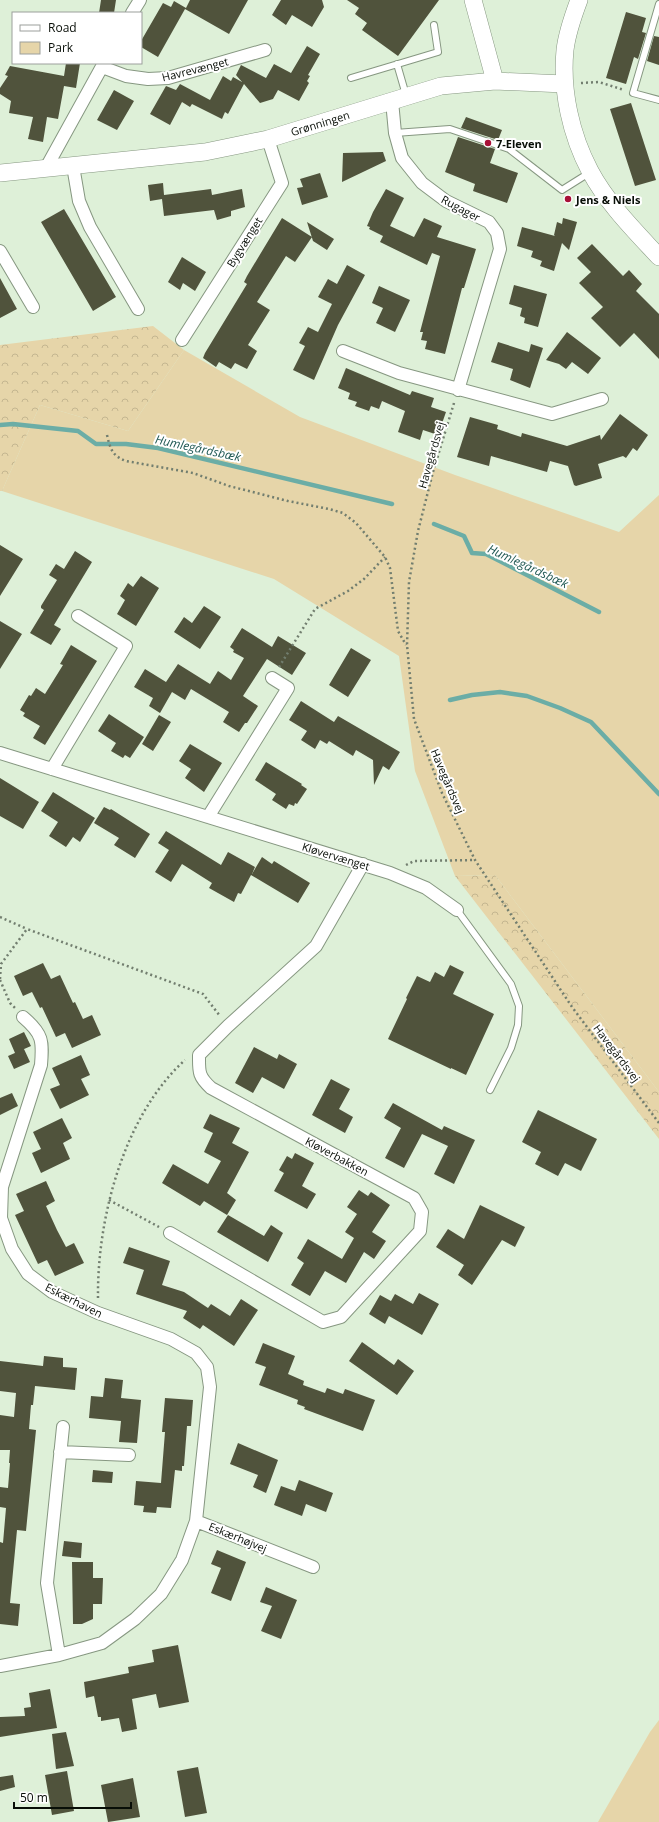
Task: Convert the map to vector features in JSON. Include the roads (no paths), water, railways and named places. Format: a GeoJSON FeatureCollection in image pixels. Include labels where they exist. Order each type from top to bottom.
{"type":"FeatureCollection","features":[{"type":"Feature","properties":{"kind":"street"},"geometry":{"type":"LineString","coordinates":[[133,12],[140,0]]}},
{"type":"Feature","properties":{"kind":"street"},"geometry":{"type":"LineString","coordinates":[[473,0],[495,81]]}},
{"type":"Feature","properties":{"kind":"street"},"geometry":{"type":"LineString","coordinates":[[579,0],[573,15],[566,49],[564,84],[578,144],[590,172],[619,213],[659,257]]}},
{"type":"Feature","properties":{"kind":"street","name":"Havrevænget"},"geometry":{"type":"LineString","coordinates":[[46,168],[103,65],[126,76],[148,79],[168,78],[265,50]]}},
{"type":"Feature","properties":{"kind":"street","name":"Grønningen"},"geometry":{"type":"LineString","coordinates":[[0,173],[205,152],[268,139],[441,86],[495,81],[564,84]]}},
{"type":"Feature","properties":{"kind":"street","name":"Rugager"},"geometry":{"type":"LineString","coordinates":[[399,99],[395,133],[402,158],[422,183],[446,201],[489,222],[497,233],[500,250],[458,390]]}},
{"type":"Feature","properties":{"kind":"street","name":"Bygvænget"},"geometry":{"type":"LineString","coordinates":[[182,340],[282,183],[268,139]]}},
{"type":"Feature","properties":{"kind":"street"},"geometry":{"type":"LineString","coordinates":[[73,166],[79,201],[90,228],[138,309]]}},
{"type":"Feature","properties":{"kind":"street"},"geometry":{"type":"LineString","coordinates":[[0,251],[33,307]]}},
{"type":"Feature","properties":{"kind":"street"},"geometry":{"type":"LineString","coordinates":[[343,351],[399,373],[552,414],[602,399]]}},
{"type":"Feature","properties":{"kind":"street"},"geometry":{"type":"LineString","coordinates":[[52,769],[126,646],[78,616]]}},
{"type":"Feature","properties":{"kind":"street"},"geometry":{"type":"LineString","coordinates":[[208,817],[288,688],[272,678]]}},
{"type":"Feature","properties":{"kind":"street","name":"Kløvervænget"},"geometry":{"type":"LineString","coordinates":[[0,753],[390,873],[426,888],[457,910]]}},
{"type":"Feature","properties":{"kind":"street","name":"Kløverbakken"},"geometry":{"type":"LineString","coordinates":[[170,1233],[323,1322],[341,1317],[420,1231],[422,1212],[414,1198],[211,1088],[201,1079],[199,1070],[199,1055],[228,1026],[316,946],[363,864]]}},
{"type":"Feature","properties":{"kind":"street","name":"Eskærhaven"},"geometry":{"type":"LineString","coordinates":[[23,1017],[36,1028],[43,1045],[41,1065],[2,1187],[1,1218],[12,1249],[28,1274],[52,1292],[98,1313],[171,1339],[196,1353],[208,1367],[210,1387],[196,1521]]}},
{"type":"Feature","properties":{"kind":"street"},"geometry":{"type":"LineString","coordinates":[[58,1655],[47,1583],[63,1427]]}},
{"type":"Feature","properties":{"kind":"street"},"geometry":{"type":"LineString","coordinates":[[60,1452],[129,1455]]}},
{"type":"Feature","properties":{"kind":"street","name":"Eskærhøjvej"},"geometry":{"type":"LineString","coordinates":[[0,1666],[58,1655],[102,1643],[135,1619],[160,1594],[182,1560],[196,1521],[313,1567]]}},
{"type":"Feature","properties":{"kind":"lane"},"geometry":{"type":"LineString","coordinates":[[659,4],[657,21],[633,93],[659,100]]}},
{"type":"Feature","properties":{"kind":"lane"},"geometry":{"type":"LineString","coordinates":[[351,78],[438,52],[434,25]]}},
{"type":"Feature","properties":{"kind":"lane"},"geometry":{"type":"LineString","coordinates":[[397,64],[399,99]]}},
{"type":"Feature","properties":{"kind":"lane"},"geometry":{"type":"LineString","coordinates":[[395,133],[450,129],[509,149],[562,190],[590,172]]}},
{"type":"Feature","properties":{"kind":"lane"},"geometry":{"type":"LineString","coordinates":[[457,910],[511,984],[519,1006],[518,1025],[511,1048],[490,1090]]}},
{"type":"Feature","properties":{"kind":"waterway","name":"Humlegårdsbæk"},"geometry":{"type":"LineString","coordinates":[[0,425],[13,424],[78,431],[96,444],[126,444],[158,448],[392,504]]}},
{"type":"Feature","properties":{"kind":"waterway","name":"Humlegårdsbæk"},"geometry":{"type":"LineString","coordinates":[[434,524],[464,536],[472,553],[486,554],[599,612]]}},
{"type":"Feature","properties":{"kind":"waterway"},"geometry":{"type":"LineString","coordinates":[[450,700],[472,695],[500,692],[527,696],[560,708],[591,722],[659,794]]}},
{"type":"Feature","properties":{"kind":"place","name":"7-Eleven"},"geometry":{"type":"Point","coordinates":[488,143]}},
{"type":"Feature","properties":{"kind":"place","name":"Jens & Niels"},"geometry":{"type":"Point","coordinates":[568,199]}}]}
